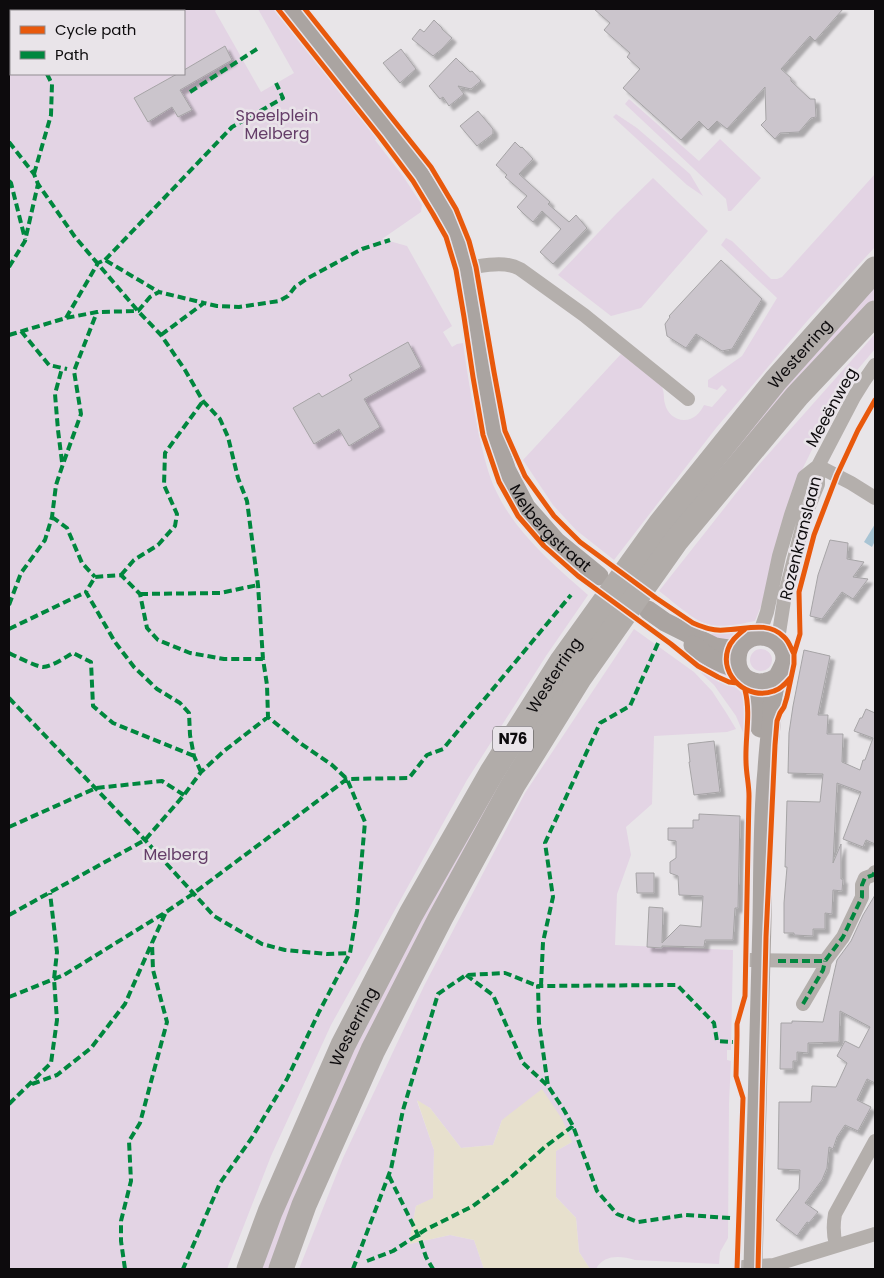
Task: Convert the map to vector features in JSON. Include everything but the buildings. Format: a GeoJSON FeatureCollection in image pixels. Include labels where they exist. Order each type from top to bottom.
{"type":"FeatureCollection","features":[{"type":"Feature","properties":{"kind":"highway","name":"Westerring"},"geometry":{"type":"LineString","coordinates":[[249,1269],[270,1212],[343,1045],[411,914],[492,772],[557,669],[661,523],[776,380],[875,269]]}},
{"type":"Feature","properties":{"kind":"highway","name":"Westerring"},"geometry":{"type":"LineString","coordinates":[[281,1269],[304,1205],[373,1050],[441,917],[513,785],[559,710],[676,540],[797,396],[875,313]]}},
{"type":"Feature","properties":{"kind":"street","name":"Melbergstraat"},"geometry":{"type":"LineString","coordinates":[[291,9],[416,168],[442,209],[462,251],[472,294],[492,427],[507,471],[526,507],[556,540],[600,576]]}},
{"type":"Feature","properties":{"kind":"street"},"geometry":{"type":"LineString","coordinates":[[466,268],[504,264],[514,266],[584,315],[688,398]]}},
{"type":"Feature","properties":{"kind":"street","name":"Meeënweg"},"geometry":{"type":"LineString","coordinates":[[818,466],[854,397],[875,365]]}},
{"type":"Feature","properties":{"kind":"street"},"geometry":{"type":"LineString","coordinates":[[818,466],[875,498]]}},
{"type":"Feature","properties":{"kind":"street","name":"Rozenkranslaan"},"geometry":{"type":"LineString","coordinates":[[759,635],[767,612],[779,556],[804,478],[818,466]]}},
{"type":"Feature","properties":{"kind":"street","name":"Rozenkranslaan"},"geometry":{"type":"LineString","coordinates":[[755,960],[766,780],[774,691],[778,677],[784,668],[785,660],[784,651],[778,643],[779,633],[784,594],[805,516],[818,484],[818,466]]}},
{"type":"Feature","properties":{"kind":"street"},"geometry":{"type":"LineString","coordinates":[[648,610],[666,622],[714,647],[739,648],[744,642],[759,635],[771,638],[778,643]]}},
{"type":"Feature","properties":{"kind":"street"},"geometry":{"type":"LineString","coordinates":[[666,622],[697,649],[759,684],[771,682],[778,677]]}},
{"type":"Feature","properties":{"kind":"street","name":"Rozenkranslaan"},"geometry":{"type":"LineString","coordinates":[[739,648],[736,659],[760,702],[761,712],[757,779],[748,1268]]}},
{"type":"Feature","properties":{"kind":"street"},"geometry":{"type":"LineString","coordinates":[[802,1004],[823,970],[825,961],[843,937],[862,897],[862,885],[865,878],[873,876],[875,872]]}},
{"type":"Feature","properties":{"kind":"street"},"geometry":{"type":"LineString","coordinates":[[755,960],[825,961]]}},
{"type":"Feature","properties":{"kind":"street"},"geometry":{"type":"LineString","coordinates":[[836,1245],[833,1226],[835,1214],[875,1141]]}},
{"type":"Feature","properties":{"kind":"street"},"geometry":{"type":"LineString","coordinates":[[748,1268],[774,1265],[875,1234]]}},
{"type":"Feature","properties":{"kind":"green space","name":"Melberg"},"geometry":{"type":"Polygon","coordinates":[[[9,9],[217,9],[215,11],[261,92],[294,73],[258,9],[275,9],[378,138],[375,140],[403,176],[422,205],[421,212],[382,239],[407,246],[452,326],[443,332],[452,347],[463,343],[478,430],[488,470],[505,508],[537,548],[588,595],[546,656],[467,780],[331,1025],[271,1156],[227,1269],[9,1269],[9,9]]]}},
{"type":"Feature","properties":{"kind":"green space"},"geometry":{"type":"Polygon","coordinates":[[[629,99],[699,161],[720,139],[761,178],[731,211],[728,211],[726,199],[625,104],[629,99]]]}},
{"type":"Feature","properties":{"kind":"green space"},"geometry":{"type":"Polygon","coordinates":[[[616,114],[637,128],[690,174],[703,196],[687,185],[613,117],[616,114]]]}},
{"type":"Feature","properties":{"kind":"green space"},"geometry":{"type":"Polygon","coordinates":[[[875,174],[875,247],[808,320],[716,428],[614,560],[576,530],[553,505],[523,460],[621,354],[661,386],[666,407],[675,417],[681,420],[688,420],[696,416],[704,405],[712,407],[727,390],[722,385],[717,390],[708,387],[708,380],[742,356],[777,298],[721,245],[726,238],[732,241],[771,279],[782,277],[875,174]]]}},
{"type":"Feature","properties":{"kind":"green space"},"geometry":{"type":"Polygon","coordinates":[[[653,178],[708,231],[641,308],[611,316],[558,275],[653,178]]]}},
{"type":"Feature","properties":{"kind":"green space"},"geometry":{"type":"Polygon","coordinates":[[[875,284],[875,299],[681,514],[724,459],[875,284]]]}},
{"type":"Feature","properties":{"kind":"green space"},"geometry":{"type":"Polygon","coordinates":[[[875,334],[875,349],[837,399],[799,476],[755,621],[717,626],[704,623],[693,617],[659,591],[756,468],[875,334]]]}},
{"type":"Feature","properties":{"kind":"green space"},"geometry":{"type":"Polygon","coordinates":[[[634,629],[694,672],[712,691],[736,729],[727,732],[654,736],[652,804],[626,827],[631,855],[617,894],[615,945],[733,950],[731,1050],[727,1050],[727,1060],[731,1061],[728,1238],[720,1252],[719,1264],[635,1260],[613,1257],[599,1264],[596,1269],[590,1269],[579,1252],[576,1218],[556,1197],[556,1151],[572,1142],[502,1120],[493,1145],[461,1148],[430,1108],[417,1101],[434,1150],[433,1199],[416,1206],[409,1244],[450,1235],[474,1240],[484,1269],[299,1269],[343,1158],[424,986],[525,793],[634,629]]]}},
{"type":"Feature","properties":{"kind":"green space"},"geometry":{"type":"Polygon","coordinates":[[[738,632],[729,643],[710,640],[712,633],[738,632]]]}},
{"type":"Feature","properties":{"kind":"green space"},"geometry":{"type":"Polygon","coordinates":[[[761,649],[769,652],[772,660],[769,668],[761,671],[753,668],[750,660],[753,652],[761,649]]]}},
{"type":"Feature","properties":{"kind":"green space"},"geometry":{"type":"Polygon","coordinates":[[[695,654],[726,671],[730,680],[705,669],[691,660],[695,654]]]}},
{"type":"Feature","properties":{"kind":"green space"},"geometry":{"type":"Polygon","coordinates":[[[700,672],[733,686],[743,695],[745,700],[744,735],[736,716],[714,685],[700,672]]]}},
{"type":"Feature","properties":{"kind":"green space"},"geometry":{"type":"Polygon","coordinates":[[[521,741],[270,1269],[259,1269],[287,1193],[384,982],[521,741]]]}},
{"type":"Feature","properties":{"kind":"sand"},"geometry":{"type":"Polygon","coordinates":[[[542,1089],[562,1119],[572,1142],[556,1151],[556,1197],[576,1218],[579,1252],[590,1269],[484,1269],[474,1240],[450,1235],[409,1244],[416,1206],[433,1198],[434,1150],[417,1100],[430,1108],[461,1148],[493,1145],[502,1120],[542,1089]]]}},
{"type":"Feature","properties":{"kind":"water"},"geometry":{"type":"Polygon","coordinates":[[[875,524],[875,541],[872,547],[864,542],[875,524]]]}},
{"type":"Feature","properties":{"kind":"marked path"},"geometry":{"type":"LineString","coordinates":[[190,92],[257,49]]}},
{"type":"Feature","properties":{"kind":"marked path"},"geometry":{"type":"LineString","coordinates":[[34,174],[51,115],[52,84],[48,75]]}},
{"type":"Feature","properties":{"kind":"marked path"},"geometry":{"type":"LineString","coordinates":[[105,260],[232,127],[283,98],[276,83]]}},
{"type":"Feature","properties":{"kind":"marked path"},"geometry":{"type":"LineString","coordinates":[[9,142],[34,174],[38,184],[75,237],[161,335],[203,401],[220,419],[228,437],[238,478],[247,501],[258,585],[268,717],[300,743],[332,765],[347,779],[365,822],[357,911],[350,953],[287,1079],[251,1139],[220,1183],[183,1269]]}},
{"type":"Feature","properties":{"kind":"marked path"},"geometry":{"type":"LineString","coordinates":[[9,181],[25,239]]}},
{"type":"Feature","properties":{"kind":"marked path"},"geometry":{"type":"LineString","coordinates":[[9,267],[25,241],[38,184]]}},
{"type":"Feature","properties":{"kind":"marked path"},"geometry":{"type":"LineString","coordinates":[[161,335],[204,303],[217,306],[239,307],[279,301],[288,296],[295,287],[308,278],[362,249],[390,240]]}},
{"type":"Feature","properties":{"kind":"marked path"},"geometry":{"type":"LineString","coordinates":[[66,318],[98,263],[105,260],[159,292]]}},
{"type":"Feature","properties":{"kind":"marked path"},"geometry":{"type":"LineString","coordinates":[[9,335],[66,318],[97,312],[138,311],[150,297],[159,292],[204,303]]}},
{"type":"Feature","properties":{"kind":"marked path"},"geometry":{"type":"LineString","coordinates":[[9,605],[21,573],[45,540],[52,517],[56,485],[81,414],[74,371],[97,312]]}},
{"type":"Feature","properties":{"kind":"marked path"},"geometry":{"type":"LineString","coordinates":[[21,331],[49,365],[67,369]]}},
{"type":"Feature","properties":{"kind":"marked path"},"geometry":{"type":"LineString","coordinates":[[62,368],[55,394],[62,462]]}},
{"type":"Feature","properties":{"kind":"marked path"},"geometry":{"type":"LineString","coordinates":[[121,575],[134,560],[158,545],[175,526],[177,514],[164,485],[165,453],[203,401]]}},
{"type":"Feature","properties":{"kind":"marked path"},"geometry":{"type":"LineString","coordinates":[[52,517],[67,528],[82,563],[95,577]]}},
{"type":"Feature","properties":{"kind":"marked path"},"geometry":{"type":"LineString","coordinates":[[201,772],[194,756],[190,735],[189,713],[180,703],[157,689],[134,667],[115,642],[86,592],[95,577],[121,575],[140,594],[147,628],[158,640],[190,653],[224,659],[263,659]]}},
{"type":"Feature","properties":{"kind":"marked path"},"geometry":{"type":"LineString","coordinates":[[140,594],[220,593],[258,585]]}},
{"type":"Feature","properties":{"kind":"marked path"},"geometry":{"type":"LineString","coordinates":[[9,629],[86,592]]}},
{"type":"Feature","properties":{"kind":"marked path"},"geometry":{"type":"LineString","coordinates":[[9,997],[64,975],[166,912],[347,779],[409,778],[427,755],[443,749],[571,595]]}},
{"type":"Feature","properties":{"kind":"marked path"},"geometry":{"type":"LineString","coordinates":[[541,986],[543,942],[553,897],[545,843],[600,723],[630,706],[659,641]]}},
{"type":"Feature","properties":{"kind":"marked path"},"geometry":{"type":"LineString","coordinates":[[9,653],[40,667],[55,663],[73,653],[91,662],[93,706],[113,723],[194,756]]}},
{"type":"Feature","properties":{"kind":"marked path"},"geometry":{"type":"LineString","coordinates":[[9,698],[145,840],[214,916],[262,944],[285,950],[327,954],[350,953]]}},
{"type":"Feature","properties":{"kind":"marked path"},"geometry":{"type":"LineString","coordinates":[[9,915],[145,840],[201,772],[224,751],[268,717]]}},
{"type":"Feature","properties":{"kind":"marked path"},"geometry":{"type":"LineString","coordinates":[[9,827],[96,788],[162,781],[184,795]]}},
{"type":"Feature","properties":{"kind":"marked path"},"geometry":{"type":"LineString","coordinates":[[778,961],[825,961],[843,937],[862,897],[862,885],[865,878],[873,875],[875,872]]}},
{"type":"Feature","properties":{"kind":"marked path"},"geometry":{"type":"LineString","coordinates":[[9,1104],[51,1063],[57,1020],[54,979],[57,952],[50,893]]}},
{"type":"Feature","properties":{"kind":"marked path"},"geometry":{"type":"LineString","coordinates":[[125,1269],[121,1241],[121,1221],[131,1181],[129,1141],[140,1123],[167,1022],[153,970],[152,943],[166,912]]}},
{"type":"Feature","properties":{"kind":"marked path"},"geometry":{"type":"LineString","coordinates":[[32,1084],[57,1075],[91,1048],[125,1004],[151,945]]}},
{"type":"Feature","properties":{"kind":"marked path"},"geometry":{"type":"LineString","coordinates":[[803,1004],[823,970],[825,961]]}},
{"type":"Feature","properties":{"kind":"marked path"},"geometry":{"type":"LineString","coordinates":[[353,1269],[391,1169],[403,1110],[438,994],[466,975],[505,973],[538,986]]}},
{"type":"Feature","properties":{"kind":"marked path"},"geometry":{"type":"LineString","coordinates":[[466,975],[493,995],[523,1063],[548,1086]]}},
{"type":"Feature","properties":{"kind":"marked path"},"geometry":{"type":"LineString","coordinates":[[730,1218],[686,1215],[638,1222],[617,1214],[597,1191],[573,1126],[548,1086],[539,1023],[538,986],[677,985],[714,1023],[717,1041],[733,1042]]}},
{"type":"Feature","properties":{"kind":"marked path"},"geometry":{"type":"LineString","coordinates":[[367,1261],[393,1251],[425,1230],[473,1206],[573,1126]]}},
{"type":"Feature","properties":{"kind":"marked path"},"geometry":{"type":"LineString","coordinates":[[389,1176],[433,1269]]}},
{"type":"Feature","properties":{"kind":"cycle path"},"geometry":{"type":"LineString","coordinates":[[278,9],[413,181],[446,237],[456,270],[483,435],[499,482],[518,516],[544,546],[578,576],[698,666],[729,682],[737,683]]}},
{"type":"Feature","properties":{"kind":"cycle path"},"geometry":{"type":"LineString","coordinates":[[305,9],[431,167],[456,209],[469,241],[476,267],[505,431],[525,476],[554,516],[580,542],[693,623],[716,630],[756,627],[771,629],[786,639],[794,654]]}},
{"type":"Feature","properties":{"kind":"cycle path"},"geometry":{"type":"LineString","coordinates":[[758,1269],[766,937],[777,721],[787,697],[794,664],[794,654],[800,634],[799,592],[814,535],[837,475],[858,430],[875,400]]}},
{"type":"Feature","properties":{"kind":"cycle path"},"geometry":{"type":"LineString","coordinates":[[745,629],[731,643],[726,659],[732,677],[738,684],[746,689],[764,693],[779,689],[791,677]]}},
{"type":"Feature","properties":{"kind":"cycle path"},"geometry":{"type":"LineString","coordinates":[[737,1269],[743,1098],[736,1076],[737,1024],[745,996],[749,796],[746,761],[748,708],[745,690]]}},
{"type":"Feature","properties":{"kind":"park label","name":"Speelplein Melberg"},"geometry":{"type":"Point","coordinates":[277,124]}}]}
